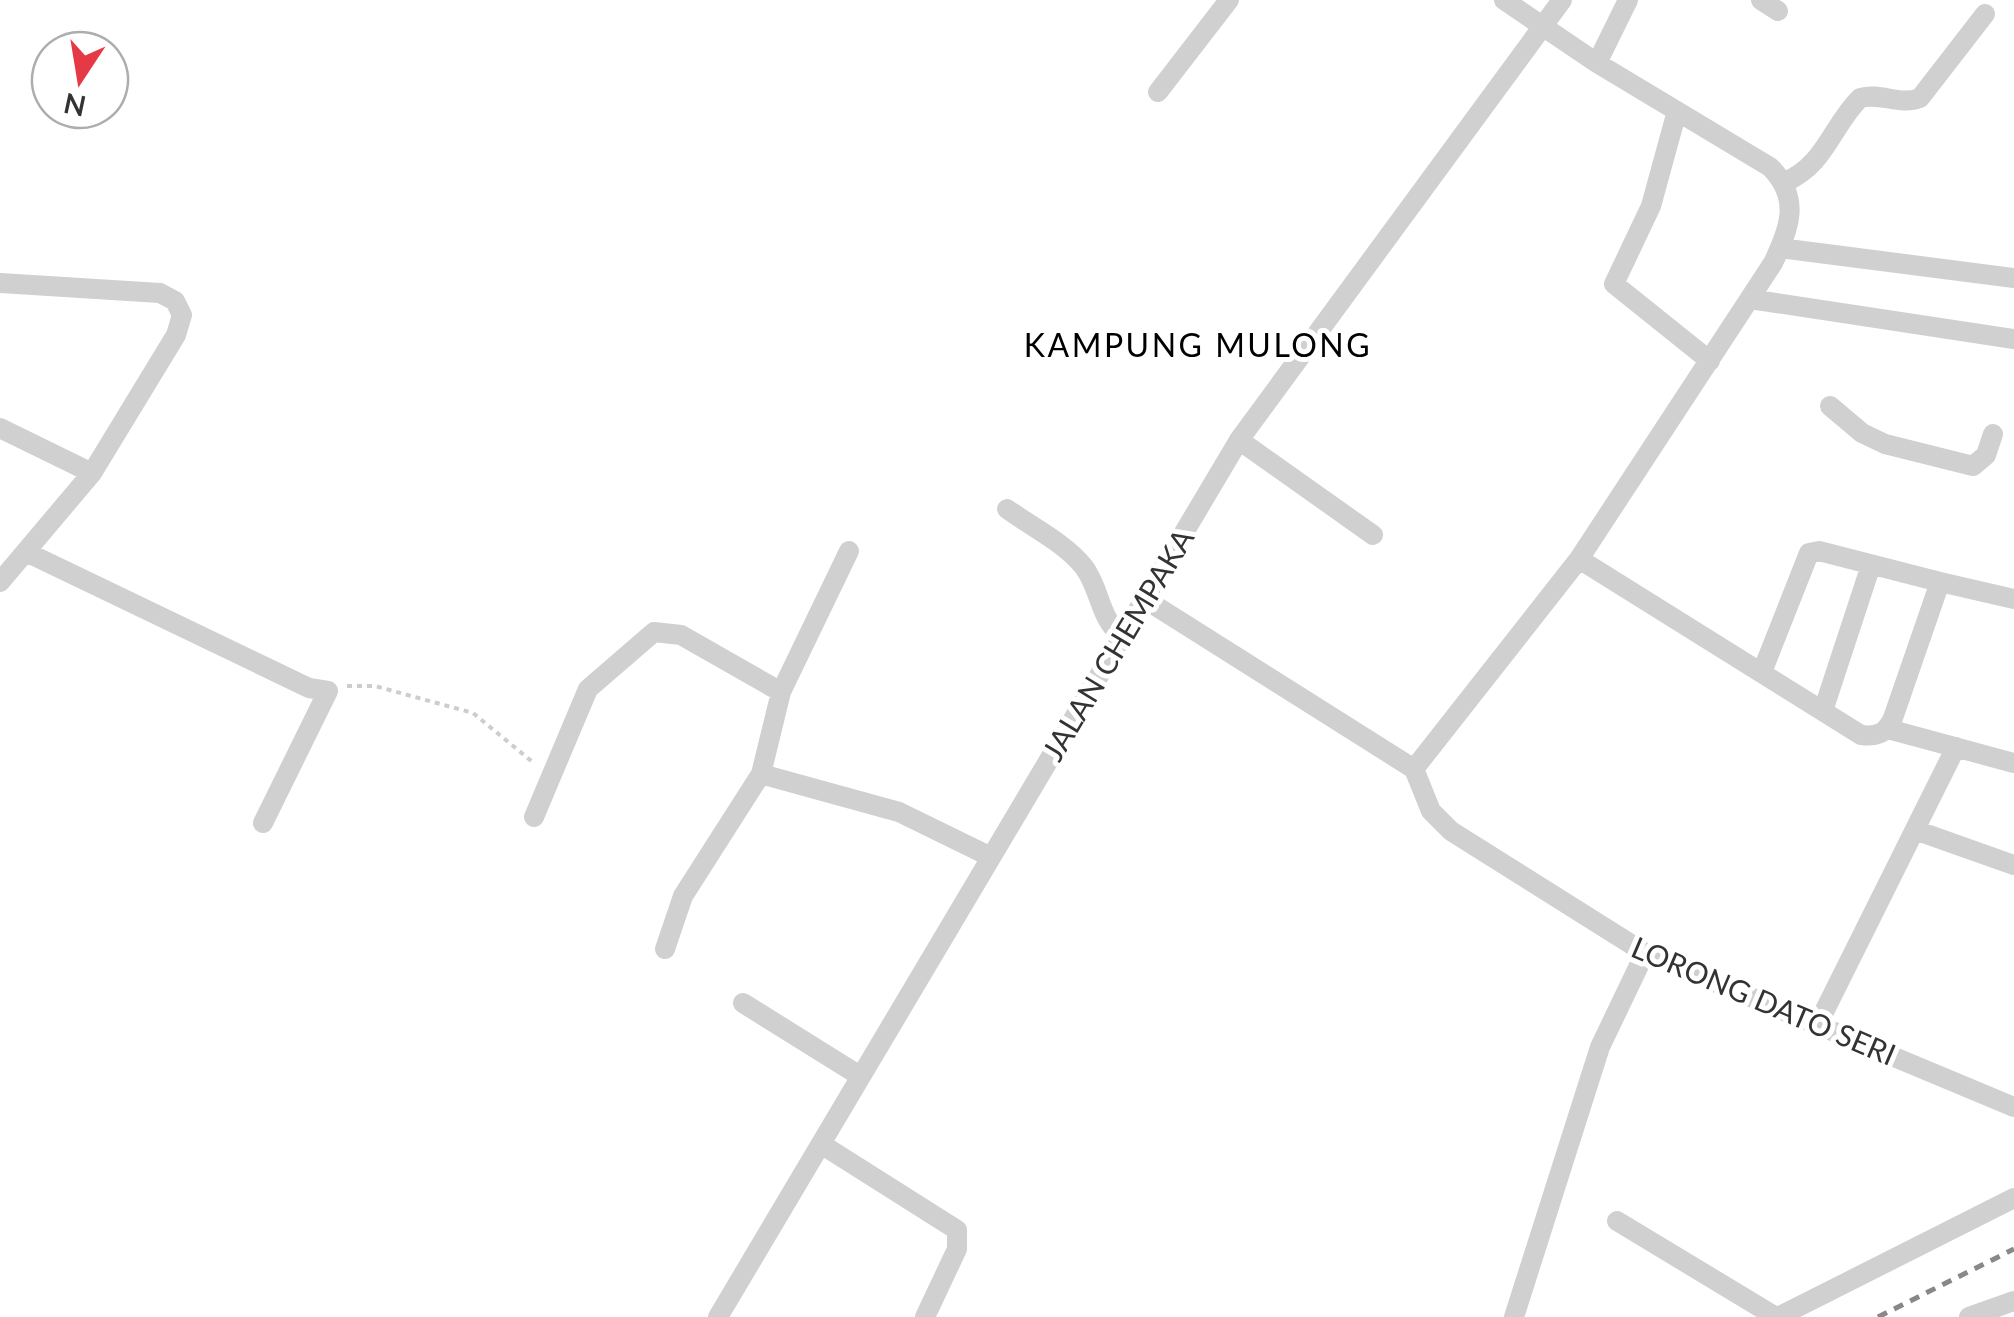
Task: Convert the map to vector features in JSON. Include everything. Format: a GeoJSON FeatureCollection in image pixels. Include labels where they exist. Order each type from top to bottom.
{"type":"FeatureCollection","features":[{"type":"Feature","properties":{"kind":"street"},"geometry":{"type":"LineString","coordinates":[[1158,92],[1229,0]]}},
{"type":"Feature","properties":{"kind":"street"},"geometry":{"type":"LineString","coordinates":[[1142,598],[1414,769],[1579,558],[1750,299],[1789,231],[1791,201],[1785,182],[1770,167],[1597,63],[1504,0]]}},
{"type":"Feature","properties":{"kind":"street","name":"JALAN CHEMPAKA"},"geometry":{"type":"LineString","coordinates":[[718,1317],[1239,440],[1562,0]]}},
{"type":"Feature","properties":{"kind":"street"},"geometry":{"type":"LineString","coordinates":[[1597,63],[1628,0]]}},
{"type":"Feature","properties":{"kind":"street"},"geometry":{"type":"LineString","coordinates":[[1785,182],[1806,172],[1821,157],[1860,98],[1870,95],[1909,102],[1920,98],[1985,14]]}},
{"type":"Feature","properties":{"kind":"street"},"geometry":{"type":"LineString","coordinates":[[1677,111],[1651,206],[1614,284],[1710,361]]}},
{"type":"Feature","properties":{"kind":"street"},"geometry":{"type":"LineString","coordinates":[[1780,248],[2014,278]]}},
{"type":"Feature","properties":{"kind":"street"},"geometry":{"type":"LineString","coordinates":[[0,283],[160,293],[174,300],[182,315],[176,336],[92,473],[0,582]]}},
{"type":"Feature","properties":{"kind":"street"},"geometry":{"type":"LineString","coordinates":[[1750,299],[2014,339]]}},
{"type":"Feature","properties":{"kind":"street"},"geometry":{"type":"LineString","coordinates":[[1830,406],[1862,433],[1884,444],[1973,466],[1986,455],[1993,434]]}},
{"type":"Feature","properties":{"kind":"street"},"geometry":{"type":"LineString","coordinates":[[0,428],[92,473]]}},
{"type":"Feature","properties":{"kind":"street"},"geometry":{"type":"LineString","coordinates":[[1239,440],[1373,536]]}},
{"type":"Feature","properties":{"kind":"street"},"geometry":{"type":"LineString","coordinates":[[1007,509],[1075,557],[1098,591],[1109,626],[1122,636]]}},
{"type":"Feature","properties":{"kind":"street"},"geometry":{"type":"LineString","coordinates":[[666,949],[683,896],[762,774],[781,692],[849,551]]}},
{"type":"Feature","properties":{"kind":"street"},"geometry":{"type":"LineString","coordinates":[[26,552],[310,688],[328,691],[263,823]]}},
{"type":"Feature","properties":{"kind":"street"},"geometry":{"type":"LineString","coordinates":[[1762,672],[1805,556],[1819,552],[2014,600]]}},
{"type":"Feature","properties":{"kind":"street"},"geometry":{"type":"LineString","coordinates":[[1579,558],[1861,735],[1875,737],[1888,729],[1940,582]]}},
{"type":"Feature","properties":{"kind":"street"},"geometry":{"type":"LineString","coordinates":[[1823,710],[1871,565]]}},
{"type":"Feature","properties":{"kind":"street"},"geometry":{"type":"LineString","coordinates":[[534,817],[588,689],[654,632],[681,634],[781,692]]}},
{"type":"Feature","properties":{"kind":"street"},"geometry":{"type":"LineString","coordinates":[[1888,729],[2014,762]]}},
{"type":"Feature","properties":{"kind":"street"},"geometry":{"type":"LineString","coordinates":[[1818,1024],[1956,747]]}},
{"type":"Feature","properties":{"kind":"street","name":"LORONG DATO SERI"},"geometry":{"type":"LineString","coordinates":[[1414,769],[1431,811],[1452,831],[1645,953],[2014,1107]]}},
{"type":"Feature","properties":{"kind":"street"},"geometry":{"type":"LineString","coordinates":[[762,774],[899,812],[991,856]]}},
{"type":"Feature","properties":{"kind":"street"},"geometry":{"type":"LineString","coordinates":[[1914,830],[2014,865]]}},
{"type":"Feature","properties":{"kind":"street"},"geometry":{"type":"LineString","coordinates":[[1514,1317],[1600,1047],[1645,953]]}},
{"type":"Feature","properties":{"kind":"street"},"geometry":{"type":"LineString","coordinates":[[743,1003],[860,1076]]}},
{"type":"Feature","properties":{"kind":"street"},"geometry":{"type":"LineString","coordinates":[[821,1144],[957,1230],[958,1249],[924,1317]]}},
{"type":"Feature","properties":{"kind":"street"},"geometry":{"type":"LineString","coordinates":[[1617,1221],[1777,1317],[2014,1198]]}},
{"type":"Feature","properties":{"kind":"street"},"geometry":{"type":"LineString","coordinates":[[1969,1317],[2014,1300]]}},
{"type":"Feature","properties":{"kind":"path"},"geometry":{"type":"LineString","coordinates":[[328,691],[357,684],[375,686],[473,713],[552,773]]}},
{"type":"Feature","properties":{"kind":"railway"},"geometry":{"type":"LineString","coordinates":[[1878,1317],[2014,1249]]}},
{"type":"Feature","properties":{"kind":"district","name":"KAMPUNG MULONG"},"geometry":{"type":"Point","coordinates":[1198,344]}}]}
